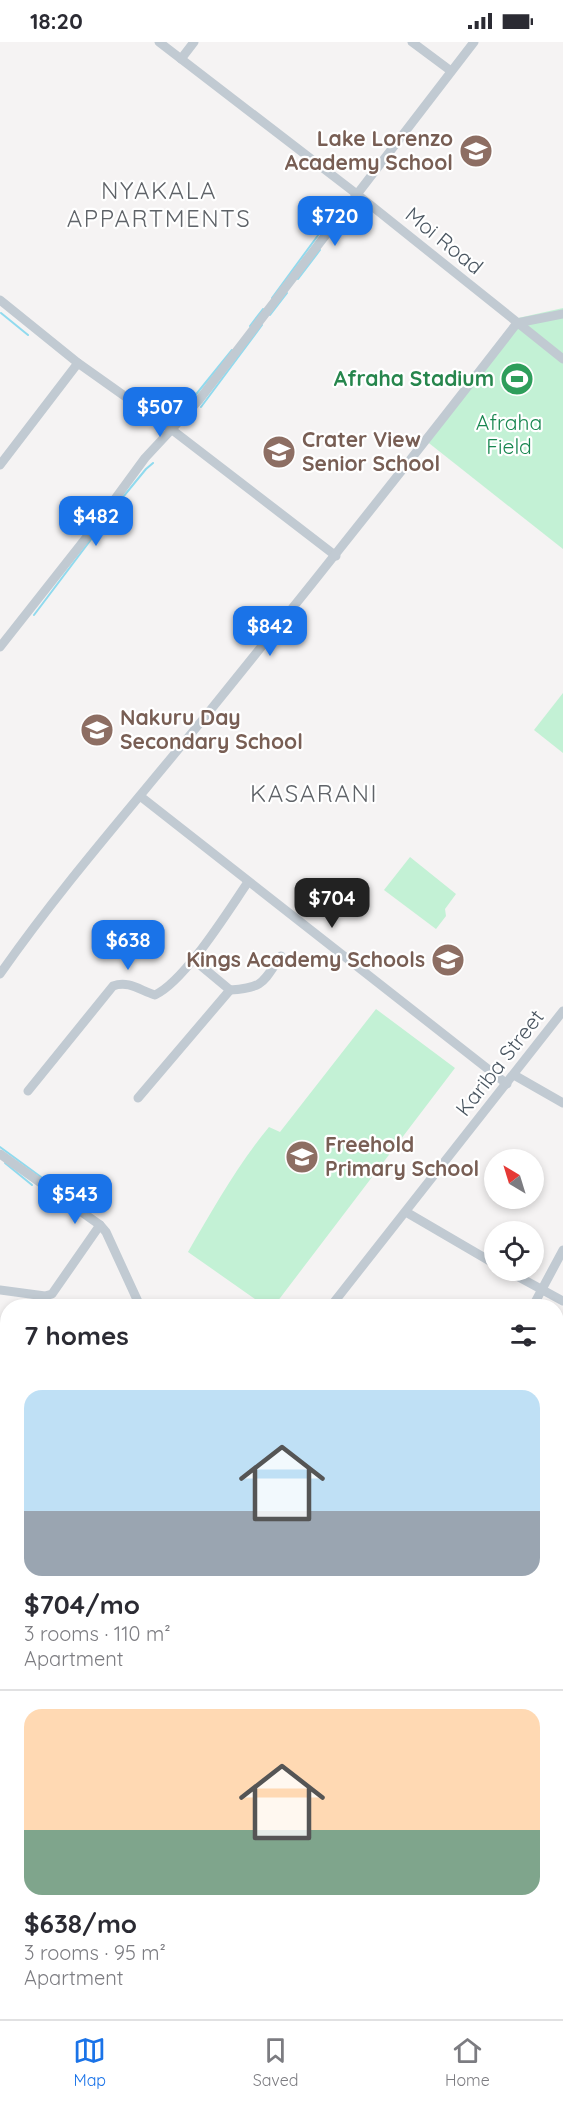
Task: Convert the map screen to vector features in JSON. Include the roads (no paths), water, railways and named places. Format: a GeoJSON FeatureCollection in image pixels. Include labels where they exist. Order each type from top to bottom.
{"type":"FeatureCollection","features":[{"type":"Feature","properties":{"kind":"street","name":"Moi Road"},"geometry":{"type":"LineString","coordinates":[[159,42],[358,195],[563,359]]}},
{"type":"Feature","properties":{"kind":"street"},"geometry":{"type":"LineString","coordinates":[[181,59],[194,42]]}},
{"type":"Feature","properties":{"kind":"street"},"geometry":{"type":"LineString","coordinates":[[412,42],[451,71]]}},
{"type":"Feature","properties":{"kind":"street"},"geometry":{"type":"LineString","coordinates":[[0,647],[145,458],[200,400],[474,42]]}},
{"type":"Feature","properties":{"kind":"street"},"geometry":{"type":"LineString","coordinates":[[0,300],[78,363],[171,429],[336,556]]}},
{"type":"Feature","properties":{"kind":"street"},"geometry":{"type":"LineString","coordinates":[[0,974],[60,894],[336,556],[517,323],[563,314]]}},
{"type":"Feature","properties":{"kind":"street"},"geometry":{"type":"LineString","coordinates":[[0,465],[78,363]]}},
{"type":"Feature","properties":{"kind":"street"},"geometry":{"type":"LineString","coordinates":[[140,796],[507,1084]]}},
{"type":"Feature","properties":{"kind":"street"},"geometry":{"type":"LineString","coordinates":[[28,1091],[113,986],[119,984],[134,986],[155,995],[164,989],[194,960],[248,882]]}},
{"type":"Feature","properties":{"kind":"street"},"geometry":{"type":"LineString","coordinates":[[194,960],[230,990],[249,989],[260,985],[281,956]]}},
{"type":"Feature","properties":{"kind":"street"},"geometry":{"type":"LineString","coordinates":[[138,1098],[230,990]]}},
{"type":"Feature","properties":{"kind":"street","name":"Kariba Street"},"geometry":{"type":"LineString","coordinates":[[337,1299],[563,1011]]}},
{"type":"Feature","properties":{"kind":"street"},"geometry":{"type":"LineString","coordinates":[[514,1075],[563,1103]]}},
{"type":"Feature","properties":{"kind":"street"},"geometry":{"type":"LineString","coordinates":[[0,1154],[100,1225],[110,1239],[137,1299]]}},
{"type":"Feature","properties":{"kind":"street"},"geometry":{"type":"LineString","coordinates":[[406,1212],[484,1258]]}},
{"type":"Feature","properties":{"kind":"street"},"geometry":{"type":"LineString","coordinates":[[0,1290],[45,1296],[52,1294],[100,1225]]}},
{"type":"Feature","properties":{"kind":"street"},"geometry":{"type":"LineString","coordinates":[[537,1299],[563,1250]]}},
{"type":"Feature","properties":{"kind":"street"},"geometry":{"type":"LineString","coordinates":[[526,1281],[559,1299]]}},
{"type":"Feature","properties":{"kind":"waterway"},"geometry":{"type":"LineString","coordinates":[[324,226],[335,209]]}},
{"type":"Feature","properties":{"kind":"waterway"},"geometry":{"type":"LineString","coordinates":[[272,298],[319,234]]}},
{"type":"Feature","properties":{"kind":"waterway"},"geometry":{"type":"LineString","coordinates":[[298,279],[320,250]]}},
{"type":"Feature","properties":{"kind":"waterway"},"geometry":{"type":"LineString","coordinates":[[270,315],[287,293]]}},
{"type":"Feature","properties":{"kind":"waterway"},"geometry":{"type":"LineString","coordinates":[[250,326],[263,309]]}},
{"type":"Feature","properties":{"kind":"waterway"},"geometry":{"type":"LineString","coordinates":[[1,313],[28,335]]}},
{"type":"Feature","properties":{"kind":"waterway"},"geometry":{"type":"LineString","coordinates":[[201,407],[262,325]]}},
{"type":"Feature","properties":{"kind":"waterway"},"geometry":{"type":"LineString","coordinates":[[185,408],[232,350]]}},
{"type":"Feature","properties":{"kind":"waterway"},"geometry":{"type":"LineString","coordinates":[[185,424],[196,413]]}},
{"type":"Feature","properties":{"kind":"waterway"},"geometry":{"type":"LineString","coordinates":[[34,615],[123,497],[153,463]]}},
{"type":"Feature","properties":{"kind":"waterway"},"geometry":{"type":"LineString","coordinates":[[0,1147],[41,1177]]}},
{"type":"Feature","properties":{"kind":"waterway"},"geometry":{"type":"LineString","coordinates":[[5,1163],[32,1185]]}},
{"type":"Feature","properties":{"kind":"place","name":"Lake Lorenzo Academy School"},"geometry":{"type":"Point","coordinates":[476,151]}},
{"type":"Feature","properties":{"kind":"place","name":"Afraha Stadium"},"geometry":{"type":"Point","coordinates":[517,379]}},
{"type":"Feature","properties":{"kind":"place","name":"Crater View Senior School"},"geometry":{"type":"Point","coordinates":[279,452]}},
{"type":"Feature","properties":{"kind":"place","name":"Nakuru Day Secondary School"},"geometry":{"type":"Point","coordinates":[97,730]}},
{"type":"Feature","properties":{"kind":"place","name":"Kings Academy Schools"},"geometry":{"type":"Point","coordinates":[448,960]}},
{"type":"Feature","properties":{"kind":"place","name":"Freehold Primary School"},"geometry":{"type":"Point","coordinates":[302,1157]}},
{"type":"Feature","properties":{"kind":"district","name":"NYAKALA APPARTMENTS"},"geometry":{"type":"Point","coordinates":[159,205]}},
{"type":"Feature","properties":{"kind":"district","name":"KASARANI"},"geometry":{"type":"Point","coordinates":[314,794]}},
{"type":"Feature","properties":{"kind":"park label","name":"Afraha Field"},"geometry":{"type":"Point","coordinates":[509,435]}}]}
